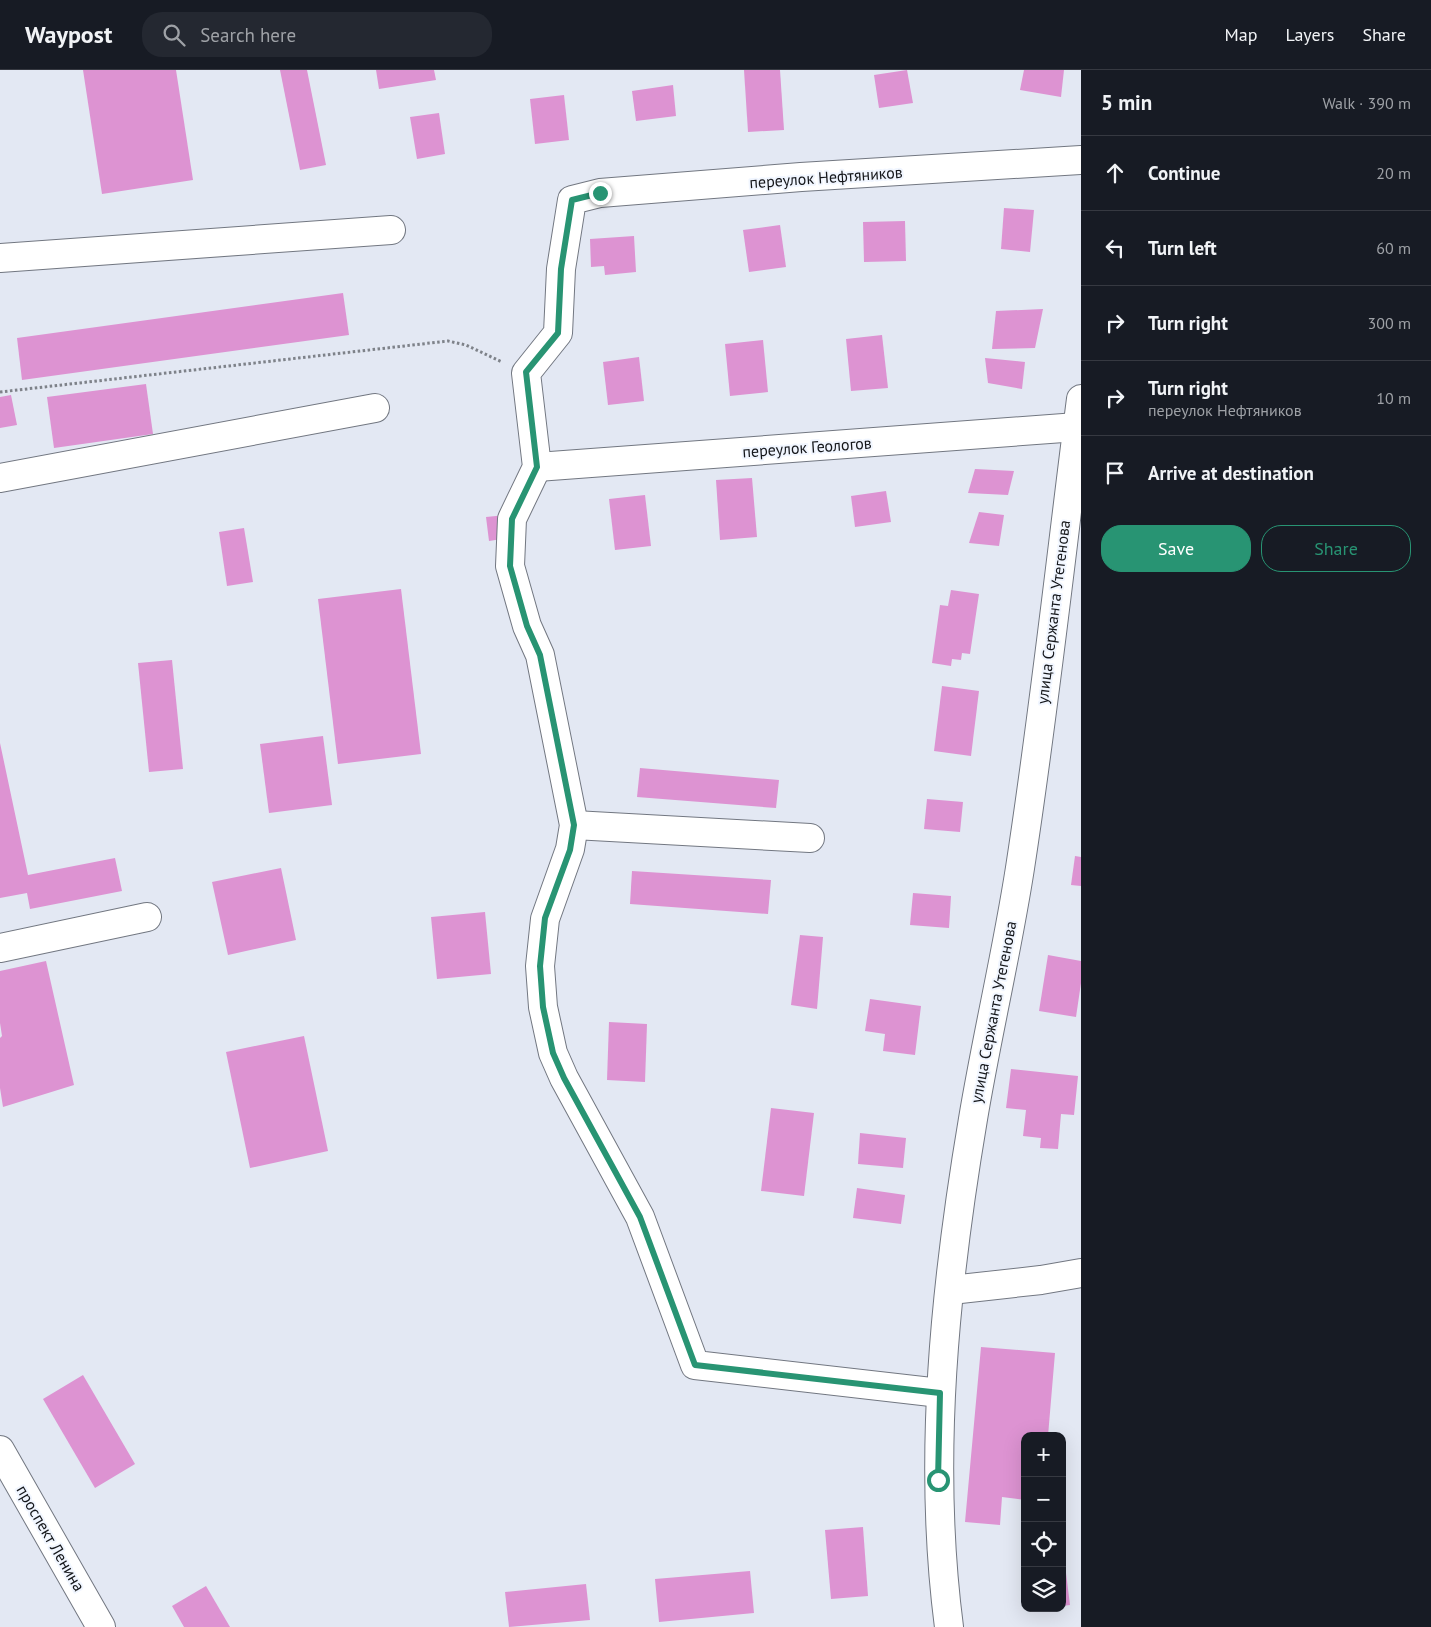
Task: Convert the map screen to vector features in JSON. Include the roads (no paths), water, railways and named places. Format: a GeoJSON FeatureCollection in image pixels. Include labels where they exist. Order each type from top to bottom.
{"type":"FeatureCollection","features":[{"type":"Feature","properties":{"kind":"street","name":"переулок Нефтяников"},"geometry":{"type":"LineString","coordinates":[[537,467],[526,372],[558,333],[561,269],[572,200],[600,193],[801,177],[1081,160]]}},
{"type":"Feature","properties":{"kind":"street"},"geometry":{"type":"LineString","coordinates":[[0,258],[391,230]]}},
{"type":"Feature","properties":{"kind":"street","name":"улица Сержанта Утегенова"},"geometry":{"type":"LineString","coordinates":[[950,1627],[938,1480],[940,1393],[954,1246],[973,1118],[1020,870],[1081,399]]}},
{"type":"Feature","properties":{"kind":"street"},"geometry":{"type":"LineString","coordinates":[[0,478],[375,408]]}},
{"type":"Feature","properties":{"kind":"street","name":"переулок Геологов"},"geometry":{"type":"LineString","coordinates":[[537,467],[1077,427]]}},
{"type":"Feature","properties":{"kind":"street"},"geometry":{"type":"LineString","coordinates":[[537,467],[512,519],[510,566],[527,626],[540,655],[574,825],[570,850],[545,918],[540,966],[543,1007],[553,1053],[564,1078],[640,1217],[695,1365],[940,1393]]}},
{"type":"Feature","properties":{"kind":"street"},"geometry":{"type":"LineString","coordinates":[[574,825],[810,838]]}},
{"type":"Feature","properties":{"kind":"street"},"geometry":{"type":"LineString","coordinates":[[0,948],[147,917]]}},
{"type":"Feature","properties":{"kind":"street"},"geometry":{"type":"LineString","coordinates":[[951,1290],[1041,1280],[1081,1273]]}},
{"type":"Feature","properties":{"kind":"street","name":"проспект Ленина"},"geometry":{"type":"LineString","coordinates":[[0,1450],[99,1626]]}}]}
